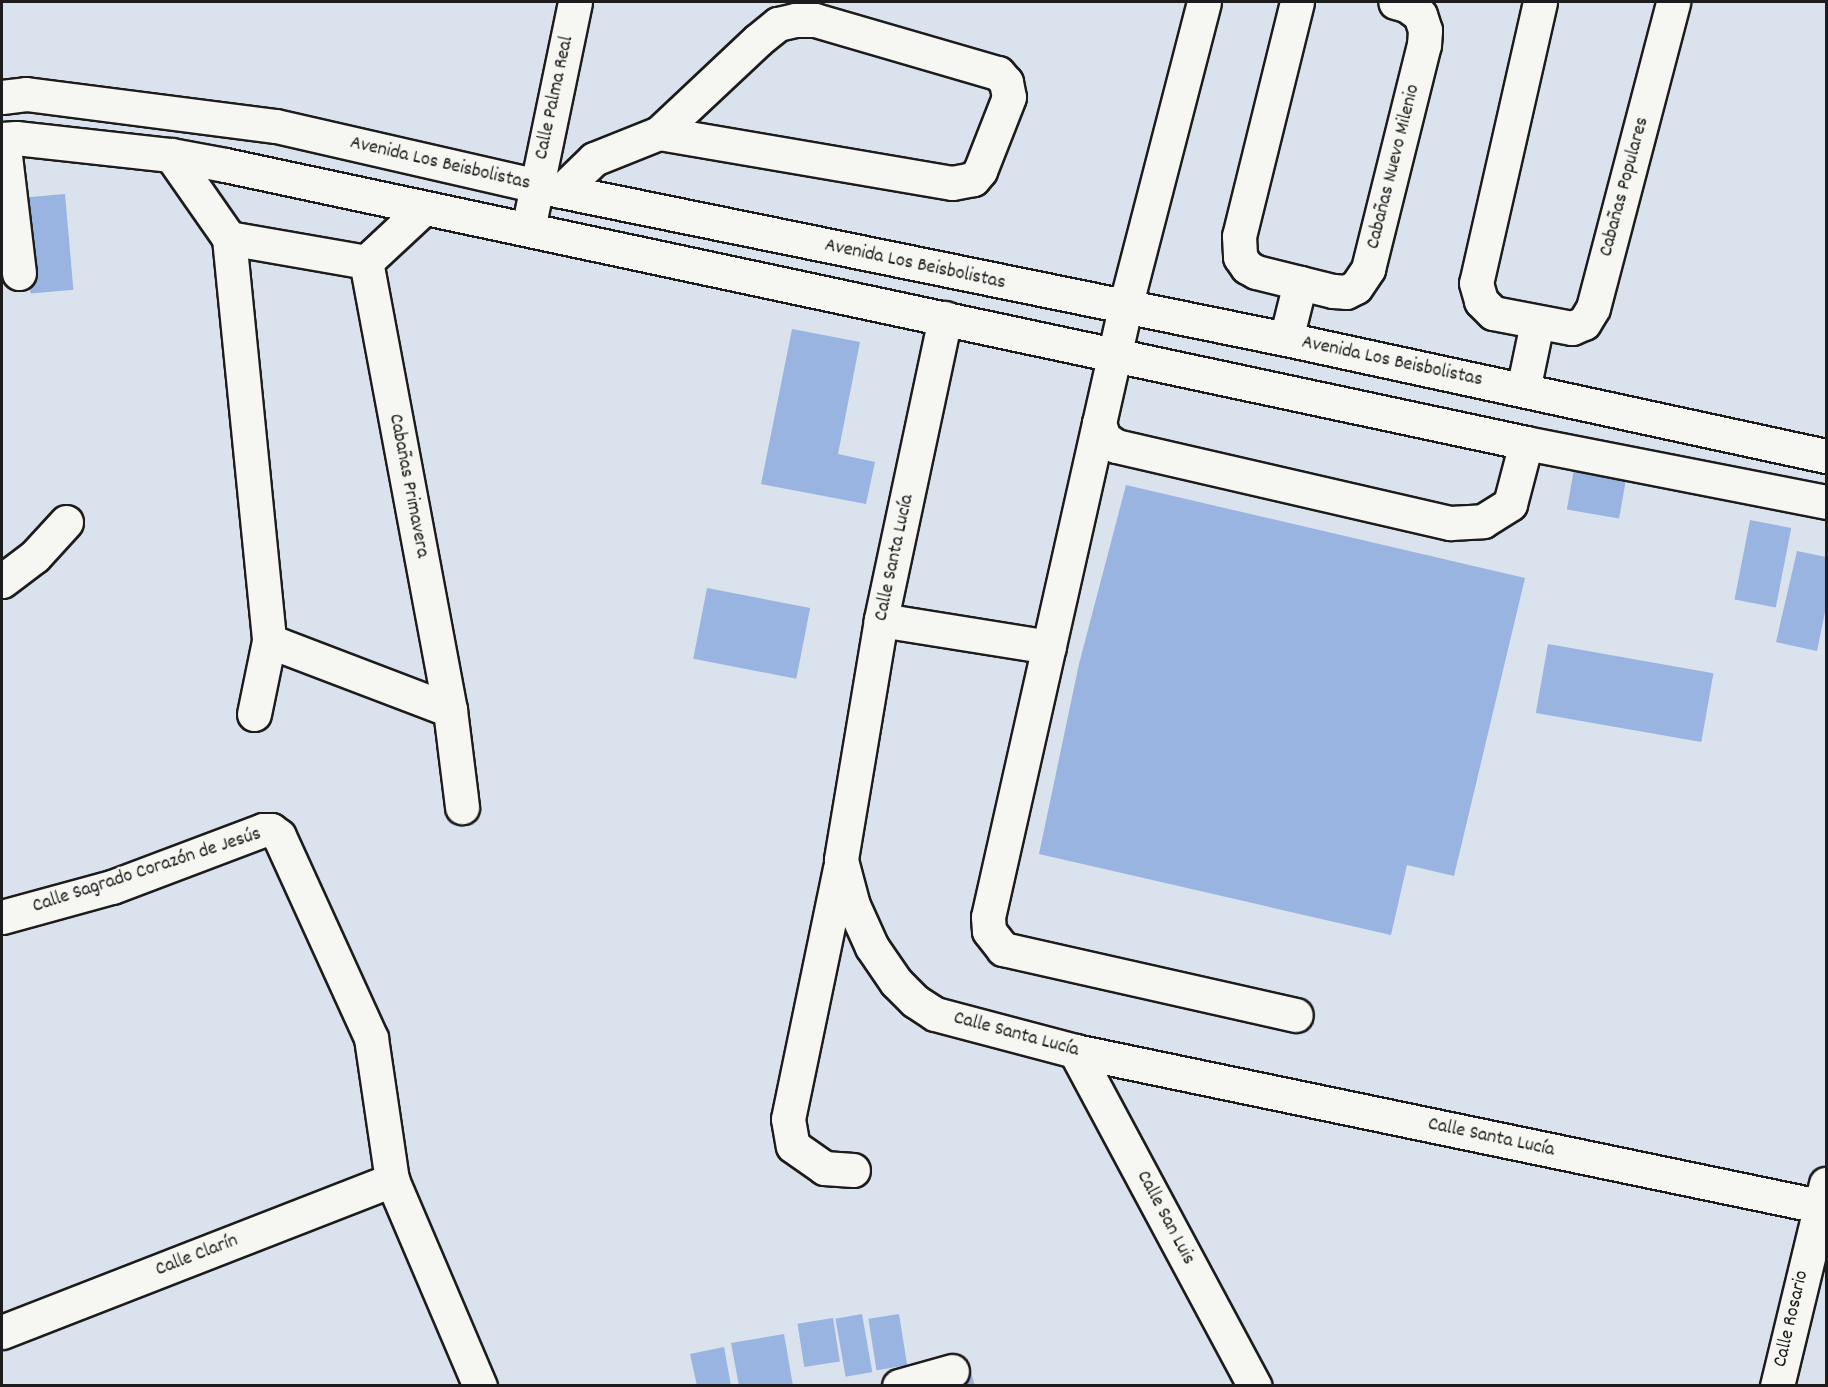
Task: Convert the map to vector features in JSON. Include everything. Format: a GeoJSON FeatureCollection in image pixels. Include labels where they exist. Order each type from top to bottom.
{"type":"FeatureCollection","features":[{"type":"Feature","properties":{"kind":"street","name":"Calle Palma Real"},"geometry":{"type":"LineString","coordinates":[[528,229],[549,188],[574,2]]}},
{"type":"Feature","properties":{"kind":"street"},"geometry":{"type":"LineString","coordinates":[[1204,2],[1125,308],[988,917],[989,931],[1003,949],[1296,1015]]}},
{"type":"Feature","properties":{"kind":"street","name":"Cabañas Nuevo Milenio"},"geometry":{"type":"LineString","coordinates":[[1297,2],[1239,236],[1240,257],[1247,267],[1300,283],[1346,292],[1356,287],[1368,269],[1424,45],[1425,30],[1420,15],[1406,5],[1395,2]]}},
{"type":"Feature","properties":{"kind":"street","name":"Cabañas Populares"},"geometry":{"type":"LineString","coordinates":[[1540,2],[1476,283],[1481,301],[1493,313],[1572,328],[1584,322],[1593,308],[1673,2]]}},
{"type":"Feature","properties":{"kind":"street"},"geometry":{"type":"LineString","coordinates":[[549,188],[594,159],[659,133],[758,39],[778,24],[796,20],[815,20],[998,73],[1006,82],[1009,97],[980,171],[973,179],[952,183],[659,133]]}},
{"type":"Feature","properties":{"kind":"street","name":"Avenida Los Beisbolistas"},"geometry":{"type":"LineString","coordinates":[[2,97],[26,94],[276,126],[549,188],[1125,308],[1286,339],[1827,456]]}},
{"type":"Feature","properties":{"kind":"street"},"geometry":{"type":"LineString","coordinates":[[19,273],[2,139],[16,138],[171,155],[528,229],[1526,443],[1827,502]]}},
{"type":"Feature","properties":{"kind":"street"},"geometry":{"type":"LineString","coordinates":[[171,155],[229,238],[269,641],[254,714]]}},
{"type":"Feature","properties":{"kind":"street"},"geometry":{"type":"LineString","coordinates":[[229,238],[366,262],[424,208]]}},
{"type":"Feature","properties":{"kind":"street","name":"Cabañas Primavera"},"geometry":{"type":"LineString","coordinates":[[366,262],[450,710],[462,807]]}},
{"type":"Feature","properties":{"kind":"street"},"geometry":{"type":"LineString","coordinates":[[1286,339],[1300,283]]}},
{"type":"Feature","properties":{"kind":"street","name":"Calle Santa Lucía"},"geometry":{"type":"LineString","coordinates":[[945,318],[881,620],[841,860],[853,905],[872,947],[896,982],[915,1001],[935,1014],[1075,1051],[1823,1195]]}},
{"type":"Feature","properties":{"kind":"street"},"geometry":{"type":"LineString","coordinates":[[1523,390],[1537,323]]}},
{"type":"Feature","properties":{"kind":"street"},"geometry":{"type":"LineString","coordinates":[[1099,423],[1104,438],[1116,446],[1450,523],[1483,521],[1510,504],[1526,443]]}},
{"type":"Feature","properties":{"kind":"street"},"geometry":{"type":"LineString","coordinates":[[2,581],[35,556],[66,522]]}},
{"type":"Feature","properties":{"kind":"street"},"geometry":{"type":"LineString","coordinates":[[881,620],[1049,647]]}},
{"type":"Feature","properties":{"kind":"street"},"geometry":{"type":"LineString","coordinates":[[269,641],[450,710]]}},
{"type":"Feature","properties":{"kind":"street","name":"Calle Sagrado Corazón de Jesús"},"geometry":{"type":"LineString","coordinates":[[3,910],[112,887],[263,831],[271,830],[279,836],[371,1038],[392,1180],[480,1386]]}},
{"type":"Feature","properties":{"kind":"street"},"geometry":{"type":"LineString","coordinates":[[841,860],[788,1119],[793,1146],[824,1168],[853,1170]]}},
{"type":"Feature","properties":{"kind":"street","name":"Calle San Luis"},"geometry":{"type":"LineString","coordinates":[[1075,1051],[1255,1386]]}},
{"type":"Feature","properties":{"kind":"street","name":"Calle Clarín"},"geometry":{"type":"LineString","coordinates":[[2,1332],[392,1180]]}},
{"type":"Feature","properties":{"kind":"street","name":"Calle Rosario"},"geometry":{"type":"LineString","coordinates":[[1777,1386],[1823,1195]]}},
{"type":"Feature","properties":{"kind":"street"},"geometry":{"type":"LineString","coordinates":[[899,1386],[952,1371]]}},
{"type":"Feature","properties":{"kind":"building"},"geometry":{"type":"Polygon","coordinates":[[[65,194],[73,290],[31,293],[22,198],[65,194]]]}},
{"type":"Feature","properties":{"kind":"building"},"geometry":{"type":"Polygon","coordinates":[[[792,329],[860,342],[838,454],[875,462],[866,504],[761,484],[792,329]]]}},
{"type":"Feature","properties":{"kind":"building"},"geometry":{"type":"Polygon","coordinates":[[[1574,469],[1626,478],[1619,519],[1567,509],[1574,469]]]}},
{"type":"Feature","properties":{"kind":"building"},"geometry":{"type":"Polygon","coordinates":[[[1126,485],[1525,578],[1454,876],[1407,865],[1391,935],[1039,854],[1079,664],[1126,485]]]}},
{"type":"Feature","properties":{"kind":"building"},"geometry":{"type":"Polygon","coordinates":[[[1750,520],[1791,528],[1776,608],[1735,600],[1750,520]]]}},
{"type":"Feature","properties":{"kind":"building"},"geometry":{"type":"Polygon","coordinates":[[[1797,551],[1826,557],[1826,607],[1817,651],[1776,642],[1797,551]]]}},
{"type":"Feature","properties":{"kind":"building"},"geometry":{"type":"Polygon","coordinates":[[[707,588],[810,608],[796,679],[693,659],[707,588]]]}},
{"type":"Feature","properties":{"kind":"building"},"geometry":{"type":"Polygon","coordinates":[[[1548,644],[1713,673],[1701,742],[1536,713],[1548,644]]]}},
{"type":"Feature","properties":{"kind":"building"},"geometry":{"type":"Polygon","coordinates":[[[862,1314],[872,1372],[846,1377],[835,1319],[862,1314]]]}},
{"type":"Feature","properties":{"kind":"building"},"geometry":{"type":"Polygon","coordinates":[[[899,1314],[907,1365],[877,1370],[868,1319],[899,1314]]]}},
{"type":"Feature","properties":{"kind":"building"},"geometry":{"type":"Polygon","coordinates":[[[833,1318],[840,1361],[804,1367],[797,1324],[833,1318]]]}},
{"type":"Feature","properties":{"kind":"building"},"geometry":{"type":"Polygon","coordinates":[[[784,1334],[793,1386],[739,1386],[731,1343],[784,1334]]]}},
{"type":"Feature","properties":{"kind":"building"},"geometry":{"type":"Polygon","coordinates":[[[724,1347],[731,1386],[697,1386],[690,1354],[724,1347]]]}},
{"type":"Feature","properties":{"kind":"building"},"geometry":{"type":"Polygon","coordinates":[[[970,1369],[975,1386],[934,1386],[933,1380],[970,1369]]]}}]}
